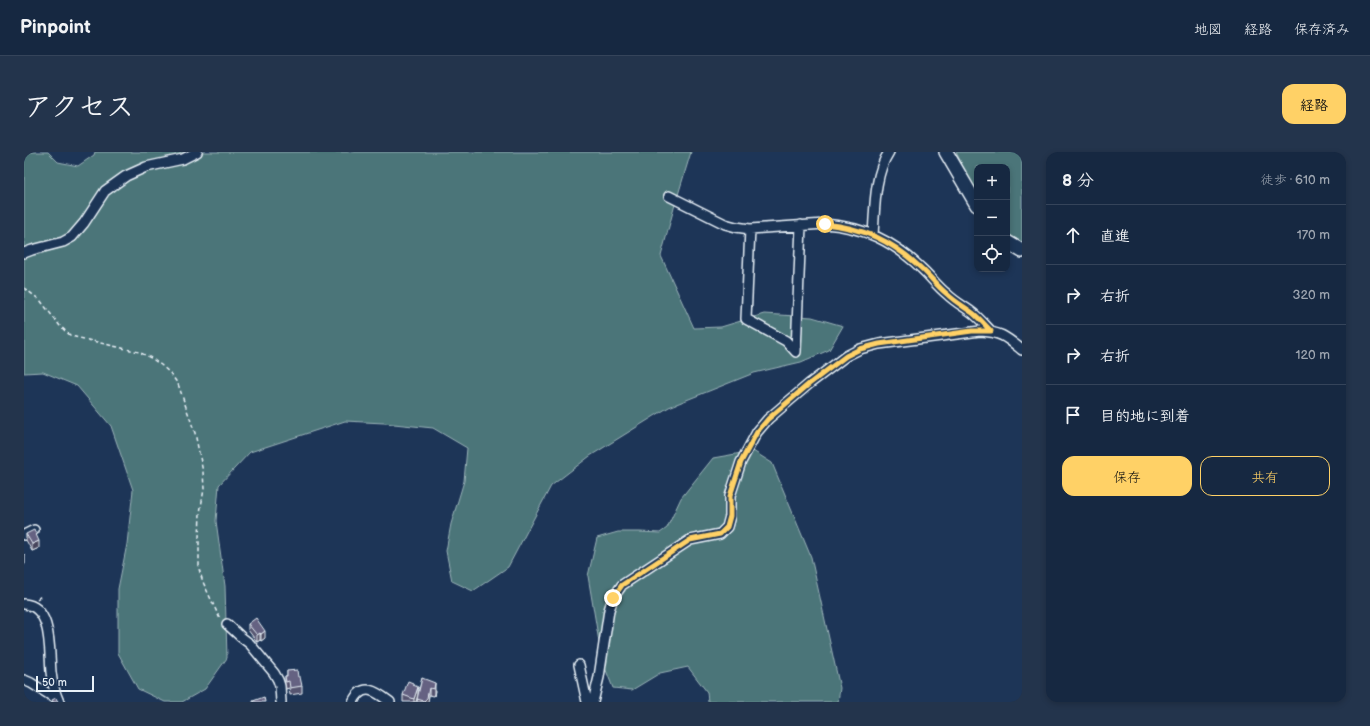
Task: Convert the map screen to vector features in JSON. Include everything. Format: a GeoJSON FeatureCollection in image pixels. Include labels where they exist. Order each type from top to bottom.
{"type":"FeatureCollection","features":[{"type":"Feature","properties":{"kind":"street"},"geometry":{"type":"LineString","coordinates":[[24,253],[63,242],[72,237],[84,223],[105,191],[126,176],[146,167],[183,159],[197,152]]}},
{"type":"Feature","properties":{"kind":"street"},"geometry":{"type":"LineString","coordinates":[[873,234],[876,192],[880,173],[889,152]]}},
{"type":"Feature","properties":{"kind":"street"},"geometry":{"type":"LineString","coordinates":[[946,152],[974,201]]}},
{"type":"Feature","properties":{"kind":"street"},"geometry":{"type":"LineString","coordinates":[[669,196],[725,224],[736,227],[750,229],[802,225],[836,225],[873,234],[908,256],[933,279],[946,294],[974,314],[991,331]]}},
{"type":"Feature","properties":{"kind":"street"},"geometry":{"type":"LineString","coordinates":[[750,229],[746,319],[786,341],[796,352],[802,225]]}},
{"type":"Feature","properties":{"kind":"street"},"geometry":{"type":"LineString","coordinates":[[1010,244],[1022,251]]}},
{"type":"Feature","properties":{"kind":"street"},"geometry":{"type":"LineString","coordinates":[[593,702],[599,677],[609,610],[613,598],[622,585],[690,540],[720,534],[727,527],[730,516],[730,496],[741,462],[757,432],[768,419],[846,356],[860,349],[879,344],[972,331],[991,331],[1003,335],[1022,350]]}},
{"type":"Feature","properties":{"kind":"street"},"geometry":{"type":"LineString","coordinates":[[24,534],[34,530]]}},
{"type":"Feature","properties":{"kind":"street"},"geometry":{"type":"LineString","coordinates":[[24,604],[28,604],[35,608],[44,618],[47,630],[51,674],[58,701]]}},
{"type":"Feature","properties":{"kind":"street"},"geometry":{"type":"LineString","coordinates":[[24,610],[35,608]]}},
{"type":"Feature","properties":{"kind":"street"},"geometry":{"type":"LineString","coordinates":[[227,624],[250,644],[274,674],[280,686],[281,702]]}},
{"type":"Feature","properties":{"kind":"street"},"geometry":{"type":"LineString","coordinates":[[579,665],[587,702]]}},
{"type":"Feature","properties":{"kind":"street"},"geometry":{"type":"LineString","coordinates":[[24,680],[31,682],[58,701]]}},
{"type":"Feature","properties":{"kind":"street"},"geometry":{"type":"LineString","coordinates":[[353,702],[356,696],[362,691],[375,690],[390,702]]}},
{"type":"Feature","properties":{"kind":"path"},"geometry":{"type":"LineString","coordinates":[[24,288],[40,300],[60,326],[71,336],[138,352],[161,365],[178,384],[195,433],[203,472],[204,489],[200,513],[199,538],[200,569],[219,618],[227,624]]}},
{"type":"Feature","properties":{"kind":"green space"},"geometry":{"type":"Polygon","coordinates":[[[24,152],[48,152],[58,162],[78,166],[94,155],[95,152],[691,152],[661,256],[694,328],[721,327],[764,314],[812,317],[843,326],[829,350],[801,362],[754,373],[669,407],[590,456],[551,486],[508,567],[473,591],[452,581],[446,551],[451,524],[464,481],[467,448],[433,428],[345,421],[250,452],[219,485],[216,521],[225,586],[227,658],[205,689],[182,702],[165,702],[138,689],[118,653],[118,589],[127,544],[133,490],[111,426],[77,386],[43,372],[24,373],[24,152]]]}},
{"type":"Feature","properties":{"kind":"green space"},"geometry":{"type":"Polygon","coordinates":[[[956,152],[1022,152],[1022,243],[1010,235],[1010,164],[974,164],[974,190],[956,152]]]}},
{"type":"Feature","properties":{"kind":"green space"},"geometry":{"type":"Polygon","coordinates":[[[753,451],[772,463],[811,557],[840,688],[838,702],[708,702],[707,692],[688,667],[660,673],[632,690],[613,688],[602,660],[588,576],[597,538],[618,532],[660,533],[667,528],[681,498],[713,458],[753,451]]]}},
{"type":"Feature","properties":{"kind":"building"},"geometry":{"type":"Polygon","coordinates":[[[34,530],[39,541],[32,544],[26,534],[34,530]]]}},
{"type":"Feature","properties":{"kind":"building"},"geometry":{"type":"Polygon","coordinates":[[[256,618],[265,631],[257,635],[248,624],[256,618]]]}},
{"type":"Feature","properties":{"kind":"building"},"geometry":{"type":"Polygon","coordinates":[[[297,670],[302,686],[290,688],[289,681],[286,682],[285,676],[287,676],[287,671],[297,670]]]}},
{"type":"Feature","properties":{"kind":"building"},"geometry":{"type":"Polygon","coordinates":[[[422,678],[435,683],[434,689],[429,688],[427,698],[424,701],[417,699],[422,678]]]}},
{"type":"Feature","properties":{"kind":"building"},"geometry":{"type":"Polygon","coordinates":[[[408,681],[418,687],[414,699],[403,695],[408,681]]]}},
{"type":"Feature","properties":{"kind":"building"},"geometry":{"type":"Polygon","coordinates":[[[264,697],[265,702],[253,702],[253,701],[264,697]]]}},
{"type":"Feature","properties":{"kind":"building"},"geometry":{"type":"Polygon","coordinates":[[[56,698],[58,702],[53,702],[52,700],[56,698]]]}},
{"type":"Feature","properties":{"kind":"route"},"geometry":{"type":"LineString","coordinates":[[613,598],[622,585],[690,540],[720,534],[727,527],[730,516],[730,496],[741,462],[757,432],[768,419],[809,384],[846,356],[860,349],[879,344],[972,331],[991,331],[974,314],[946,294],[933,279],[908,256],[889,243],[873,234],[836,225],[825,224]]}}]}
